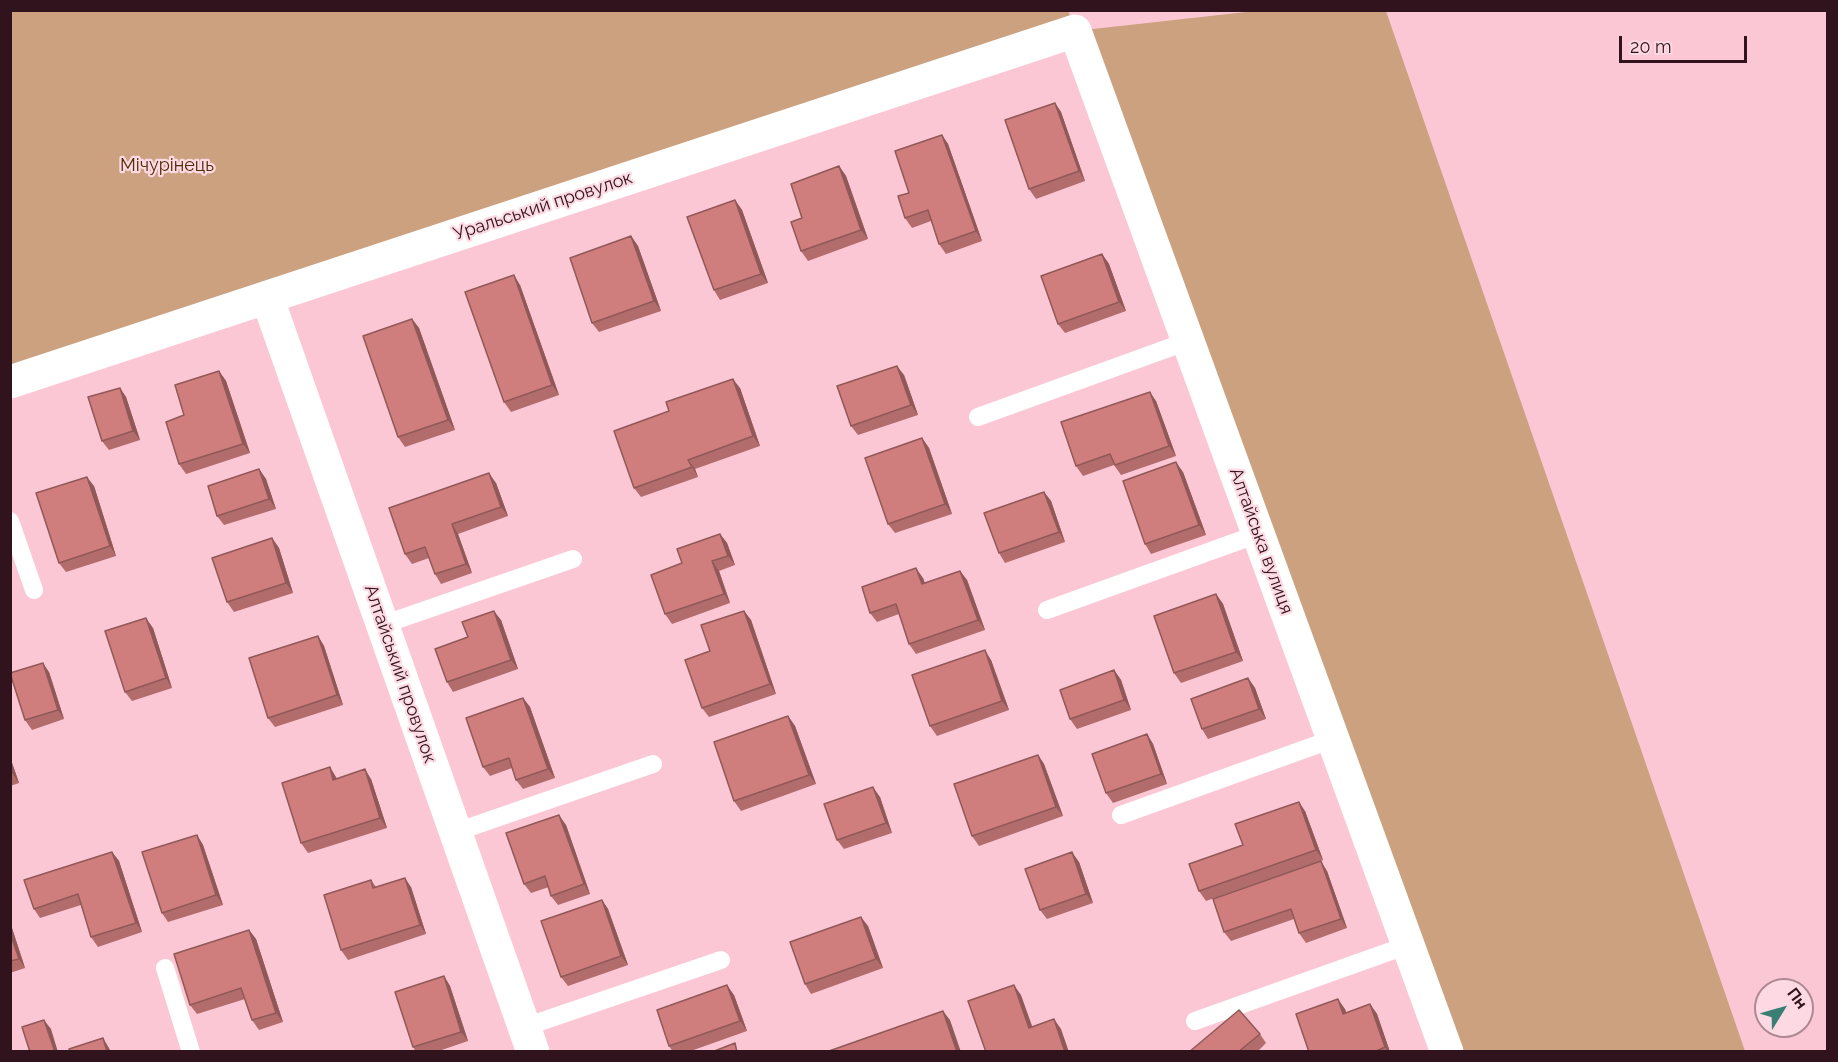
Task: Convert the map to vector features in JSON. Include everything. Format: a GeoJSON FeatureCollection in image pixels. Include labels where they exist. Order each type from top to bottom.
{"type":"FeatureCollection","features":[{"type":"Feature","properties":{"kind":"street","name":"Уральський провулок"},"geometry":{"type":"LineString","coordinates":[[10,381],[1075,31]]}},
{"type":"Feature","properties":{"kind":"street","name":"Алтайська вулиця"},"geometry":{"type":"LineString","coordinates":[[1075,31],[1447,1052]]}},
{"type":"Feature","properties":{"kind":"street","name":"Алтайський провулок"},"geometry":{"type":"LineString","coordinates":[[267,297],[529,1039]]}},
{"type":"Feature","properties":{"kind":"lane"},"geometry":{"type":"LineString","coordinates":[[978,417],[1188,341]]}},
{"type":"Feature","properties":{"kind":"lane"},"geometry":{"type":"LineString","coordinates":[[10,521],[34,591]]}},
{"type":"Feature","properties":{"kind":"lane"},"geometry":{"type":"LineString","coordinates":[[1047,610],[1258,534]]}},
{"type":"Feature","properties":{"kind":"lane"},"geometry":{"type":"LineString","coordinates":[[382,625],[573,559]]}},
{"type":"Feature","properties":{"kind":"lane"},"geometry":{"type":"LineString","coordinates":[[1121,815],[1333,739]]}},
{"type":"Feature","properties":{"kind":"lane"},"geometry":{"type":"LineString","coordinates":[[456,832],[653,764]]}},
{"type":"Feature","properties":{"kind":"lane"},"geometry":{"type":"LineString","coordinates":[[1195,1021],[1408,945]]}},
{"type":"Feature","properties":{"kind":"lane"},"geometry":{"type":"LineString","coordinates":[[529,1039],[721,960]]}},
{"type":"Feature","properties":{"kind":"lane"},"geometry":{"type":"LineString","coordinates":[[165,968],[192,1052]]}},
{"type":"Feature","properties":{"kind":"green space","name":"Мічурінець"},"geometry":{"type":"Polygon","coordinates":[[[1068,10],[1075,31],[11,382],[10,11],[1068,10]]]}},
{"type":"Feature","properties":{"kind":"green space"},"geometry":{"type":"Polygon","coordinates":[[[1255,11],[1386,11],[1745,1051],[1447,1051],[1075,31],[1255,11]]]}},
{"type":"Feature","properties":{"kind":"building"},"geometry":{"type":"Polygon","coordinates":[[[1055,103],[1079,171],[1029,189],[1005,120],[1055,103]]]}},
{"type":"Feature","properties":{"kind":"building"},"geometry":{"type":"Polygon","coordinates":[[[942,135],[976,231],[939,244],[928,210],[905,218],[898,196],[909,193],[895,151],[942,135]]]}},
{"type":"Feature","properties":{"kind":"building"},"geometry":{"type":"Polygon","coordinates":[[[839,166],[861,230],[801,251],[791,222],[802,218],[791,184],[839,166]]]}},
{"type":"Feature","properties":{"kind":"building"},"geometry":{"type":"Polygon","coordinates":[[[735,200],[761,274],[714,290],[687,217],[735,200]]]}},
{"type":"Feature","properties":{"kind":"building"},"geometry":{"type":"Polygon","coordinates":[[[631,236],[654,301],[592,323],[570,258],[631,236]]]}},
{"type":"Feature","properties":{"kind":"building"},"geometry":{"type":"Polygon","coordinates":[[[1102,254],[1119,302],[1058,324],[1041,276],[1102,254]]]}},
{"type":"Feature","properties":{"kind":"building"},"geometry":{"type":"Polygon","coordinates":[[[514,275],[552,385],[504,402],[465,292],[514,275]]]}},
{"type":"Feature","properties":{"kind":"building"},"geometry":{"type":"Polygon","coordinates":[[[412,319],[448,420],[398,437],[363,336],[412,319]]]}},
{"type":"Feature","properties":{"kind":"building"},"geometry":{"type":"Polygon","coordinates":[[[897,366],[911,405],[851,426],[837,386],[897,366]]]}},
{"type":"Feature","properties":{"kind":"building"},"geometry":{"type":"Polygon","coordinates":[[[219,371],[243,444],[179,464],[166,422],[184,415],[175,385],[219,371]]]}},
{"type":"Feature","properties":{"kind":"building"},"geometry":{"type":"Polygon","coordinates":[[[733,379],[753,436],[688,460],[692,467],[634,488],[614,431],[669,411],[666,402],[733,379]]]}},
{"type":"Feature","properties":{"kind":"building"},"geometry":{"type":"Polygon","coordinates":[[[120,388],[133,431],[102,441],[88,397],[120,388]]]}},
{"type":"Feature","properties":{"kind":"building"},"geometry":{"type":"Polygon","coordinates":[[[1150,392],[1169,446],[1115,465],[1110,454],[1076,466],[1061,422],[1150,392]]]}},
{"type":"Feature","properties":{"kind":"building"},"geometry":{"type":"Polygon","coordinates":[[[922,438],[945,504],[888,524],[865,458],[922,438]]]}},
{"type":"Feature","properties":{"kind":"building"},"geometry":{"type":"Polygon","coordinates":[[[1176,462],[1199,525],[1145,544],[1123,481],[1176,462]]]}},
{"type":"Feature","properties":{"kind":"building"},"geometry":{"type":"Polygon","coordinates":[[[259,469],[269,499],[217,516],[208,486],[259,469]]]}},
{"type":"Feature","properties":{"kind":"building"},"geometry":{"type":"Polygon","coordinates":[[[489,473],[501,507],[452,524],[466,564],[435,574],[425,547],[405,554],[389,508],[489,473]]]}},
{"type":"Feature","properties":{"kind":"building"},"geometry":{"type":"Polygon","coordinates":[[[87,477],[110,546],[59,563],[36,493],[87,477]]]}},
{"type":"Feature","properties":{"kind":"building"},"geometry":{"type":"Polygon","coordinates":[[[1044,492],[1059,532],[999,553],[984,513],[1044,492]]]}},
{"type":"Feature","properties":{"kind":"building"},"geometry":{"type":"Polygon","coordinates":[[[720,534],[728,556],[712,561],[724,594],[665,614],[651,575],[682,563],[677,549],[720,534]]]}},
{"type":"Feature","properties":{"kind":"building"},"geometry":{"type":"Polygon","coordinates":[[[272,538],[286,583],[227,602],[212,558],[272,538]]]}},
{"type":"Feature","properties":{"kind":"building"},"geometry":{"type":"Polygon","coordinates":[[[916,568],[922,584],[960,571],[978,620],[909,644],[896,604],[870,613],[862,587],[916,568]]]}},
{"type":"Feature","properties":{"kind":"building"},"geometry":{"type":"Polygon","coordinates":[[[1216,594],[1236,652],[1174,673],[1154,616],[1216,594]]]}},
{"type":"Feature","properties":{"kind":"building"},"geometry":{"type":"Polygon","coordinates":[[[494,611],[511,660],[447,682],[435,649],[468,637],[462,622],[494,611]]]}},
{"type":"Feature","properties":{"kind":"building"},"geometry":{"type":"Polygon","coordinates":[[[744,611],[770,684],[702,708],[685,660],[710,651],[701,625],[744,611]]]}},
{"type":"Feature","properties":{"kind":"building"},"geometry":{"type":"Polygon","coordinates":[[[146,618],[166,678],[125,692],[105,631],[146,618]]]}},
{"type":"Feature","properties":{"kind":"building"},"geometry":{"type":"Polygon","coordinates":[[[318,636],[337,695],[268,718],[249,658],[318,636]]]}},
{"type":"Feature","properties":{"kind":"building"},"geometry":{"type":"Polygon","coordinates":[[[985,650],[1002,701],[930,726],[912,675],[985,650]]]}},
{"type":"Feature","properties":{"kind":"building"},"geometry":{"type":"Polygon","coordinates":[[[43,663],[58,710],[25,720],[10,673],[43,663]]]}},
{"type":"Feature","properties":{"kind":"building"},"geometry":{"type":"Polygon","coordinates":[[[1114,670],[1124,700],[1070,719],[1060,690],[1114,670]]]}},
{"type":"Feature","properties":{"kind":"building"},"geometry":{"type":"Polygon","coordinates":[[[1248,678],[1259,709],[1202,729],[1191,699],[1248,678]]]}},
{"type":"Feature","properties":{"kind":"building"},"geometry":{"type":"Polygon","coordinates":[[[523,698],[548,769],[516,780],[509,758],[483,767],[466,718],[523,698]]]}},
{"type":"Feature","properties":{"kind":"building"},"geometry":{"type":"Polygon","coordinates":[[[788,716],[809,775],[734,801],[714,742],[788,716]]]}},
{"type":"Feature","properties":{"kind":"building"},"geometry":{"type":"Polygon","coordinates":[[[1147,734],[1161,774],[1106,793],[1092,754],[1147,734]]]}},
{"type":"Feature","properties":{"kind":"building"},"geometry":{"type":"Polygon","coordinates":[[[1038,755],[1056,807],[972,836],[954,784],[1038,755]]]}},
{"type":"Feature","properties":{"kind":"building"},"geometry":{"type":"Polygon","coordinates":[[[330,767],[333,780],[365,769],[380,818],[301,843],[282,783],[330,767]]]}},
{"type":"Feature","properties":{"kind":"building"},"geometry":{"type":"Polygon","coordinates":[[[873,787],[886,823],[837,840],[824,804],[873,787]]]}},
{"type":"Feature","properties":{"kind":"building"},"geometry":{"type":"Polygon","coordinates":[[[1299,802],[1316,850],[1199,891],[1189,864],[1243,845],[1235,824],[1299,802]]]}},
{"type":"Feature","properties":{"kind":"building"},"geometry":{"type":"Polygon","coordinates":[[[559,815],[584,884],[551,896],[545,876],[524,884],[506,833],[559,815]]]}},
{"type":"Feature","properties":{"kind":"building"},"geometry":{"type":"Polygon","coordinates":[[[197,835],[216,895],[162,913],[142,852],[197,835]]]}},
{"type":"Feature","properties":{"kind":"building"},"geometry":{"type":"Polygon","coordinates":[[[112,852],[136,923],[91,937],[78,894],[34,909],[24,880],[112,852]]]}},
{"type":"Feature","properties":{"kind":"building"},"geometry":{"type":"Polygon","coordinates":[[[1072,852],[1086,894],[1040,910],[1025,869],[1072,852]]]}},
{"type":"Feature","properties":{"kind":"building"},"geometry":{"type":"Polygon","coordinates":[[[1321,861],[1341,919],[1299,933],[1291,909],[1224,932],[1213,899],[1321,861]]]}},
{"type":"Feature","properties":{"kind":"building"},"geometry":{"type":"Polygon","coordinates":[[[405,878],[420,925],[341,950],[324,895],[371,880],[373,888],[405,878]]]}},
{"type":"Feature","properties":{"kind":"building"},"geometry":{"type":"Polygon","coordinates":[[[602,900],[621,956],[561,977],[541,921],[602,900]]]}},
{"type":"Feature","properties":{"kind":"building"},"geometry":{"type":"Polygon","coordinates":[[[861,917],[876,959],[805,984],[790,942],[861,917]]]}},
{"type":"Feature","properties":{"kind":"building"},"geometry":{"type":"Polygon","coordinates":[[[249,930],[276,1013],[252,1020],[241,988],[190,1005],[174,954],[249,930]]]}},
{"type":"Feature","properties":{"kind":"building"},"geometry":{"type":"Polygon","coordinates":[[[10,933],[19,959],[10,961],[10,933]]]}},
{"type":"Feature","properties":{"kind":"building"},"geometry":{"type":"Polygon","coordinates":[[[444,976],[461,1032],[413,1047],[395,992],[444,976]]]}},
{"type":"Feature","properties":{"kind":"building"},"geometry":{"type":"Polygon","coordinates":[[[727,985],[740,1021],[669,1046],[657,1010],[727,985]]]}},
{"type":"Feature","properties":{"kind":"building"},"geometry":{"type":"Polygon","coordinates":[[[1014,985],[1029,1028],[1054,1019],[1065,1052],[986,1052],[968,1001],[1014,985]]]}},
{"type":"Feature","properties":{"kind":"building"},"geometry":{"type":"Polygon","coordinates":[[[1338,999],[1343,1014],[1370,1004],[1385,1047],[1374,1052],[1309,1052],[1296,1014],[1338,999]]]}},
{"type":"Feature","properties":{"kind":"building"},"geometry":{"type":"Polygon","coordinates":[[[1239,1010],[1260,1034],[1238,1052],[1189,1052],[1239,1010]]]}},
{"type":"Feature","properties":{"kind":"building"},"geometry":{"type":"Polygon","coordinates":[[[943,1011],[957,1052],[829,1051],[943,1011]]]}},
{"type":"Feature","properties":{"kind":"building"},"geometry":{"type":"Polygon","coordinates":[[[44,1020],[55,1052],[30,1052],[22,1027],[44,1020]]]}},
{"type":"Feature","properties":{"kind":"building"},"geometry":{"type":"Polygon","coordinates":[[[103,1038],[107,1052],[70,1052],[69,1049],[103,1038]]]}},
{"type":"Feature","properties":{"kind":"building"},"geometry":{"type":"Polygon","coordinates":[[[735,1043],[737,1052],[712,1052],[735,1043]]]}}]}
